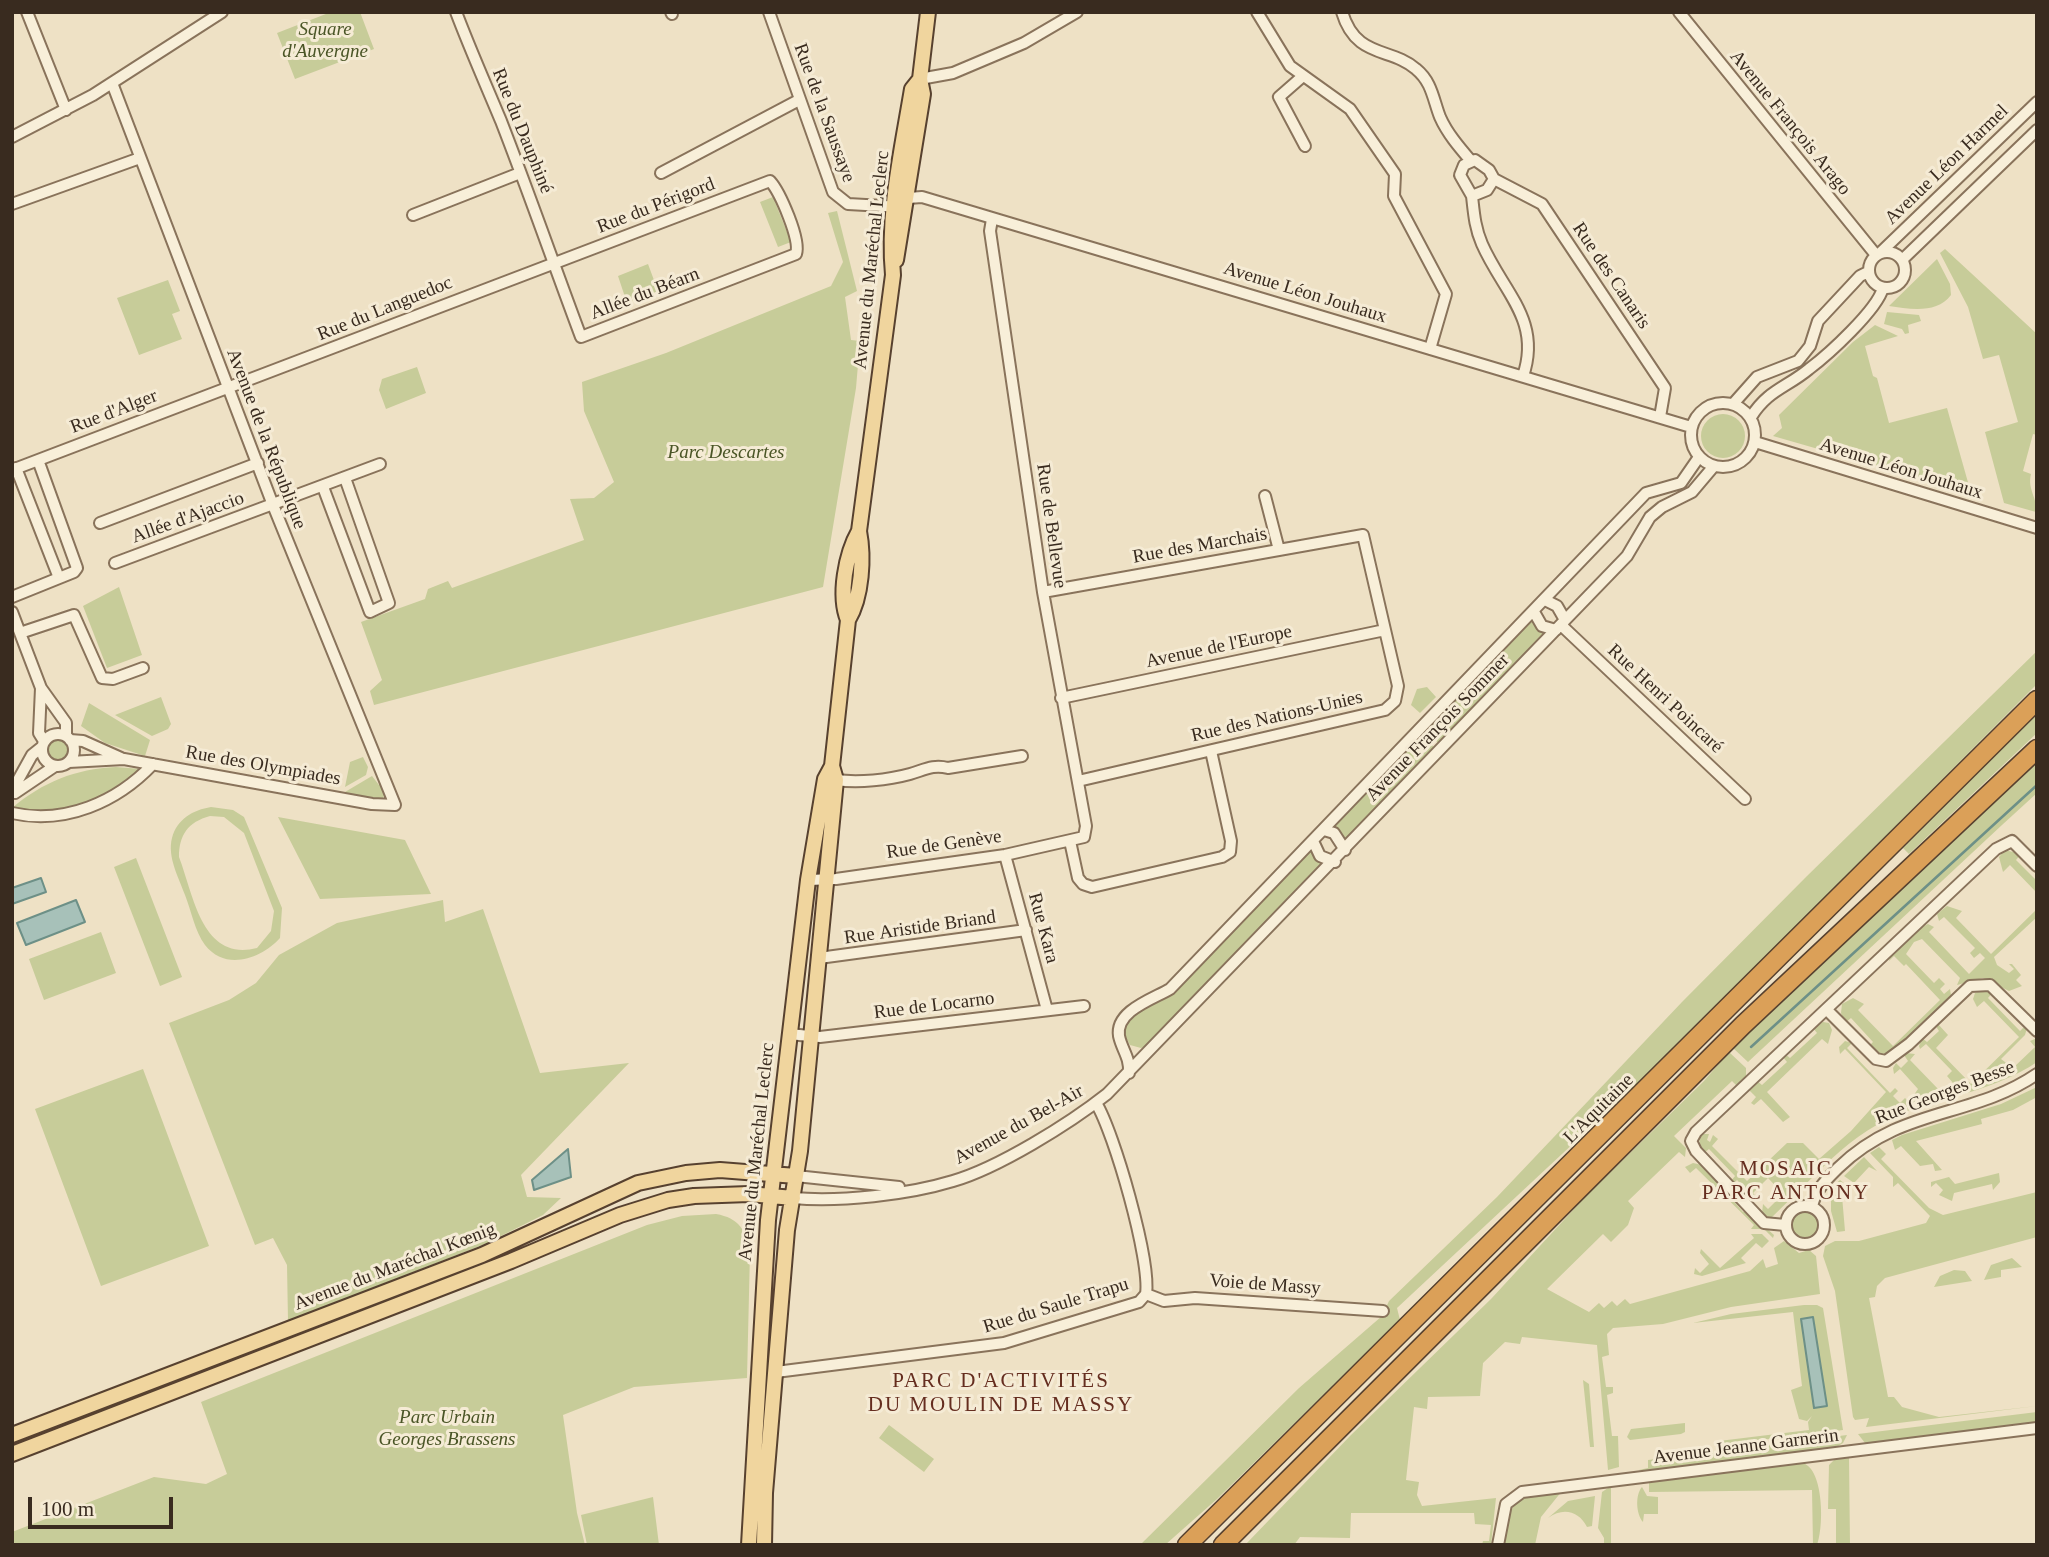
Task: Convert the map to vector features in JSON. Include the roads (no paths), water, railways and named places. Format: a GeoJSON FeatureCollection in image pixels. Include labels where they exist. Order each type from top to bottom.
{"type":"FeatureCollection","features":[{"type":"Feature","properties":{"kind":"highway","name":"L'Aquitaine"},"geometry":{"type":"LineString","coordinates":[[1188,1545],[2037,700]]}},
{"type":"Feature","properties":{"kind":"highway"},"geometry":{"type":"LineString","coordinates":[[1223,1545],[1742,1025],[2037,749]]}},
{"type":"Feature","properties":{"kind":"highway"},"geometry":{"type":"LineString","coordinates":[[1174,1545],[1185,1535],[1209,1524]]}},
{"type":"Feature","properties":{"kind":"main road"},"geometry":{"type":"LineString","coordinates":[[920,79],[928,12]]}},
{"type":"Feature","properties":{"kind":"main road","name":"Avenue du Maréchal Leclerc"},"geometry":{"type":"LineString","coordinates":[[764,1545],[765,1493],[776,1371],[827,880],[848,620],[843,608],[846,577],[851,545],[859,531],[893,275],[902,194],[903,142],[912,89],[920,79]]}},
{"type":"Feature","properties":{"kind":"main road","name":"Avenue du Maréchal Leclerc"},"geometry":{"type":"LineString","coordinates":[[901,202],[923,90],[920,79]]}},
{"type":"Feature","properties":{"kind":"main road","name":"Avenue du Maréchal Leclerc"},"geometry":{"type":"LineString","coordinates":[[749,1545],[760,1381],[762,1284],[771,1196],[808,880],[825,779],[834,773]]}},
{"type":"Feature","properties":{"kind":"main road","name":"Avenue du Maréchal Kœnig"},"geometry":{"type":"LineString","coordinates":[[12,1435],[482,1255],[638,1183],[686,1173],[720,1170],[796,1176]]}},
{"type":"Feature","properties":{"kind":"main road","name":"Avenue du Maréchal Kœnig"},"geometry":{"type":"LineString","coordinates":[[12,1454],[511,1261],[620,1215],[668,1200],[694,1196],[793,1198]]}},
{"type":"Feature","properties":{"kind":"street"},"geometry":{"type":"LineString","coordinates":[[27,12],[66,110]]}},
{"type":"Feature","properties":{"kind":"street"},"geometry":{"type":"LineString","coordinates":[[12,137],[112,83],[222,12]]}},
{"type":"Feature","properties":{"kind":"street","name":"Rue du Dauphiné"},"geometry":{"type":"LineString","coordinates":[[456,12],[554,263]]}},
{"type":"Feature","properties":{"kind":"street","name":"Rue de la Saussaye"},"geometry":{"type":"LineString","coordinates":[[769,12],[833,192],[848,204],[901,202]]}},
{"type":"Feature","properties":{"kind":"street"},"geometry":{"type":"LineString","coordinates":[[920,79],[953,73],[1024,43],[1077,12]]}},
{"type":"Feature","properties":{"kind":"street"},"geometry":{"type":"LineString","coordinates":[[1257,12],[1290,66],[1350,109],[1395,174],[1394,196],[1446,294],[1430,349]]}},
{"type":"Feature","properties":{"kind":"street"},"geometry":{"type":"LineString","coordinates":[[1342,12],[1360,42],[1413,66],[1426,79],[1440,118],[1454,141],[1471,161],[1483,165],[1494,179],[1487,190],[1472,196]]}},
{"type":"Feature","properties":{"kind":"street","name":"Avenue François Arago"},"geometry":{"type":"LineString","coordinates":[[1679,12],[1878,253]]}},
{"type":"Feature","properties":{"kind":"street"},"geometry":{"type":"LineString","coordinates":[[1303,76],[1279,97],[1305,146]]}},
{"type":"Feature","properties":{"kind":"street","name":"Avenue de la République"},"geometry":{"type":"LineString","coordinates":[[112,83],[273,505],[395,805]]}},
{"type":"Feature","properties":{"kind":"street"},"geometry":{"type":"LineString","coordinates":[[661,173],[799,100]]}},
{"type":"Feature","properties":{"kind":"street","name":"Avenue Léon Harmel"},"geometry":{"type":"LineString","coordinates":[[1878,253],[2037,102]]}},
{"type":"Feature","properties":{"kind":"street","name":"Avenue Léon Harmel"},"geometry":{"type":"LineString","coordinates":[[1902,260],[2037,130]]}},
{"type":"Feature","properties":{"kind":"street"},"geometry":{"type":"LineString","coordinates":[[12,204],[140,158]]}},
{"type":"Feature","properties":{"kind":"street"},"geometry":{"type":"LineString","coordinates":[[1471,161],[1464,165],[1460,175],[1472,196],[1472,216],[1482,244],[1512,294],[1529,335],[1530,349],[1523,376]]}},
{"type":"Feature","properties":{"kind":"street"},"geometry":{"type":"LineString","coordinates":[[413,215],[520,173]]}},
{"type":"Feature","properties":{"kind":"street","name":"Rue des Canaris"},"geometry":{"type":"LineString","coordinates":[[1494,179],[1542,204],[1665,388],[1660,417]]}},
{"type":"Feature","properties":{"kind":"street","name":"Rue du Périgord"},"geometry":{"type":"LineString","coordinates":[[554,263],[771,181]]}},
{"type":"Feature","properties":{"kind":"street","name":"Allée du Béarn"},"geometry":{"type":"LineString","coordinates":[[554,263],[581,337],[796,254],[797,242],[777,189],[771,181]]}},
{"type":"Feature","properties":{"kind":"street","name":"Avenue Léon Jouhaux"},"geometry":{"type":"LineString","coordinates":[[901,202],[922,197],[1691,427]]}},
{"type":"Feature","properties":{"kind":"street","name":"Rue de Bellevue"},"geometry":{"type":"LineString","coordinates":[[992,219],[990,231],[1043,592],[1086,826],[1084,837]]}},
{"type":"Feature","properties":{"kind":"street"},"geometry":{"type":"LineString","coordinates":[[1733,404],[1757,377],[1798,361],[1810,346],[1818,321],[1860,276],[1868,272],[1878,253],[1893,253],[1902,260],[1904,274],[1902,280],[1892,287],[1883,288],[1874,283],[1868,272]]}},
{"type":"Feature","properties":{"kind":"street","name":"Rue du Languedoc"},"geometry":{"type":"LineString","coordinates":[[228,387],[554,263]]}},
{"type":"Feature","properties":{"kind":"street"},"geometry":{"type":"LineString","coordinates":[[1751,418],[1765,397],[1808,370],[1826,354],[1875,304],[1883,288]]}},
{"type":"Feature","properties":{"kind":"street","name":"Rue d'Alger"},"geometry":{"type":"LineString","coordinates":[[14,469],[228,387]]}},
{"type":"Feature","properties":{"kind":"street"},"geometry":{"type":"LineString","coordinates":[[1733,404],[1751,418],[1755,442],[1751,452],[1735,465],[1714,466],[1699,457],[1693,448],[1691,427],[1702,410],[1711,405],[1733,404]]}},
{"type":"Feature","properties":{"kind":"street","name":"Avenue Léon Jouhaux"},"geometry":{"type":"LineString","coordinates":[[1755,442],[2037,528]]}},
{"type":"Feature","properties":{"kind":"street"},"geometry":{"type":"LineString","coordinates":[[1534,612],[1542,626],[1560,625],[1557,606],[1545,600],[1646,493],[1681,483],[1699,457]]}},
{"type":"Feature","properties":{"kind":"street"},"geometry":{"type":"LineString","coordinates":[[12,597],[74,572],[77,562],[38,460]]}},
{"type":"Feature","properties":{"kind":"street"},"geometry":{"type":"LineString","coordinates":[[100,523],[258,463]]}},
{"type":"Feature","properties":{"kind":"street","name":"Allée d'Ajaccio"},"geometry":{"type":"LineString","coordinates":[[115,563],[380,464]]}},
{"type":"Feature","properties":{"kind":"street","name":"Avenue François Sommer"},"geometry":{"type":"LineString","coordinates":[[1345,850],[1627,556],[1650,517],[1662,507],[1692,492],[1714,466]]}},
{"type":"Feature","properties":{"kind":"street"},"geometry":{"type":"LineString","coordinates":[[14,469],[59,578]]}},
{"type":"Feature","properties":{"kind":"street"},"geometry":{"type":"LineString","coordinates":[[323,487],[370,612],[389,603],[345,478]]}},
{"type":"Feature","properties":{"kind":"street"},"geometry":{"type":"LineString","coordinates":[[1265,496],[1279,550]]}},
{"type":"Feature","properties":{"kind":"street","name":"Rue des Marchais"},"geometry":{"type":"LineString","coordinates":[[1043,592],[1363,534]]}},
{"type":"Feature","properties":{"kind":"street","name":"Rue des Nations-Unies"},"geometry":{"type":"LineString","coordinates":[[1078,781],[1385,710],[1399,694],[1363,534]]}},
{"type":"Feature","properties":{"kind":"street","name":"Avenue François Sommer"},"geometry":{"type":"LineString","coordinates":[[1324,830],[1545,600]]}},
{"type":"Feature","properties":{"kind":"street"},"geometry":{"type":"LineString","coordinates":[[12,612],[41,688],[66,723],[68,738],[74,748],[69,762],[55,766],[12,793]]}},
{"type":"Feature","properties":{"kind":"street"},"geometry":{"type":"LineString","coordinates":[[20,632],[74,615],[102,678],[113,679],[143,668]]}},
{"type":"Feature","properties":{"kind":"street","name":"Rue Henri Poincaré"},"geometry":{"type":"LineString","coordinates":[[1560,625],[1745,799]]}},
{"type":"Feature","properties":{"kind":"street","name":"Avenue de l'Europe"},"geometry":{"type":"LineString","coordinates":[[1061,698],[1385,630]]}},
{"type":"Feature","properties":{"kind":"street"},"geometry":{"type":"LineString","coordinates":[[41,688],[39,733],[43,744],[43,757],[55,766]]}},
{"type":"Feature","properties":{"kind":"street"},"geometry":{"type":"LineString","coordinates":[[12,793],[32,754],[52,735],[68,738]]}},
{"type":"Feature","properties":{"kind":"street","name":"Rue des Olympiades"},"geometry":{"type":"LineString","coordinates":[[68,738],[83,741],[124,759]]}},
{"type":"Feature","properties":{"kind":"street"},"geometry":{"type":"LineString","coordinates":[[1070,841],[1078,878],[1083,884],[1092,887],[1222,857],[1230,852],[1231,841],[1212,751]]}},
{"type":"Feature","properties":{"kind":"street"},"geometry":{"type":"LineString","coordinates":[[834,773],[866,780],[912,774],[938,765],[948,768],[1022,756]]}},
{"type":"Feature","properties":{"kind":"street","name":"Rue des Olympiades"},"geometry":{"type":"LineString","coordinates":[[69,762],[124,759],[372,804],[395,805]]}},
{"type":"Feature","properties":{"kind":"street"},"geometry":{"type":"LineString","coordinates":[[12,813],[40,817],[91,808],[123,791],[153,764]]}},
{"type":"Feature","properties":{"kind":"street"},"geometry":{"type":"LineString","coordinates":[[1324,830],[1334,833],[1345,850],[1335,862],[1129,1073],[1119,1025],[1128,1013],[1170,989],[1324,830]]}},
{"type":"Feature","properties":{"kind":"street","name":"Rue de Genève"},"geometry":{"type":"LineString","coordinates":[[808,880],[827,880],[1005,855],[1084,837]]}},
{"type":"Feature","properties":{"kind":"street"},"geometry":{"type":"LineString","coordinates":[[1313,841],[1320,856],[1335,862]]}},
{"type":"Feature","properties":{"kind":"street"},"geometry":{"type":"LineString","coordinates":[[1812,1207],[1824,1220],[1824,1232],[1818,1240],[1808,1245],[1796,1243],[1787,1234],[1785,1225],[1764,1223],[1696,1150],[1691,1141],[1696,1132],[1996,849],[2012,841],[2037,866]]}},
{"type":"Feature","properties":{"kind":"street","name":"Rue Kara"},"geometry":{"type":"LineString","coordinates":[[1005,855],[1047,1010]]}},
{"type":"Feature","properties":{"kind":"street","name":"Rue Aristide Briand"},"geometry":{"type":"LineString","coordinates":[[819,958],[1026,930]]}},
{"type":"Feature","properties":{"kind":"street"},"geometry":{"type":"LineString","coordinates":[[1827,1010],[1876,1059],[1886,1061],[1909,1044],[1970,986],[1982,983],[1990,985],[2037,1031]]}},
{"type":"Feature","properties":{"kind":"street","name":"Rue de Locarno"},"geometry":{"type":"LineString","coordinates":[[789,1034],[811,1037],[1084,1006]]}},
{"type":"Feature","properties":{"kind":"street"},"geometry":{"type":"LineString","coordinates":[[1125,1048],[1138,1051],[1155,1047]]}},
{"type":"Feature","properties":{"kind":"street"},"geometry":{"type":"LineString","coordinates":[[1125,1048],[1144,1059]]}},
{"type":"Feature","properties":{"kind":"street","name":"Avenue du Bel-Air"},"geometry":{"type":"LineString","coordinates":[[793,1198],[816,1200],[953,1181],[984,1168],[1096,1103],[1129,1073]]}},
{"type":"Feature","properties":{"kind":"street","name":"Rue Georges Besse"},"geometry":{"type":"LineString","coordinates":[[1785,1225],[1789,1215],[1797,1208],[1812,1207],[1814,1194],[1829,1177],[1853,1153],[1879,1135],[1920,1118],[2018,1087],[2037,1074]]}},
{"type":"Feature","properties":{"kind":"street","name":"Rue du Saule Trapu"},"geometry":{"type":"LineString","coordinates":[[776,1371],[1004,1343],[1127,1307],[1146,1294],[1146,1267],[1106,1118],[1096,1103]]}},
{"type":"Feature","properties":{"kind":"street","name":"Avenue du Bel-Air"},"geometry":{"type":"LineString","coordinates":[[796,1176],[916,1188]]}},
{"type":"Feature","properties":{"kind":"street","name":"Voie de Massy"},"geometry":{"type":"LineString","coordinates":[[1146,1294],[1164,1301],[1195,1297],[1383,1311]]}},
{"type":"Feature","properties":{"kind":"street","name":"Avenue Jeanne Garnerin"},"geometry":{"type":"LineString","coordinates":[[1499,1545],[1506,1504],[1522,1492],[2037,1428]]}},
{"type":"Feature","properties":{"kind":"water"},"geometry":{"type":"Polygon","coordinates":[[[41,878],[46,892],[12,904],[12,888],[41,878]]]}},
{"type":"Feature","properties":{"kind":"water"},"geometry":{"type":"Polygon","coordinates":[[[76,900],[85,922],[26,945],[17,923],[76,900]]]}},
{"type":"Feature","properties":{"kind":"water"},"geometry":{"type":"Polygon","coordinates":[[[568,1149],[571,1177],[534,1190],[532,1180],[568,1149]]]}},
{"type":"Feature","properties":{"kind":"water"},"geometry":{"type":"Polygon","coordinates":[[[1813,1317],[1827,1406],[1814,1408],[1801,1319],[1813,1317]]]}},
{"type":"Feature","properties":{"kind":"waterway"},"geometry":{"type":"LineString","coordinates":[[1751,1047],[2037,785]]}},
{"type":"Feature","properties":{"kind":"district","name":"MOSAIC PARC ANTONY"},"geometry":{"type":"Point","coordinates":[1786,1181]}},
{"type":"Feature","properties":{"kind":"district","name":"PARC D'ACTIVITÉS DU MOULIN DE MASSY"},"geometry":{"type":"Point","coordinates":[1001,1393]}},
{"type":"Feature","properties":{"kind":"park label","name":"Square d'Auvergne"},"geometry":{"type":"Point","coordinates":[325,41]}},
{"type":"Feature","properties":{"kind":"park label","name":"Parc Descartes"},"geometry":{"type":"Point","coordinates":[726,453]}},
{"type":"Feature","properties":{"kind":"park label","name":"Parc Urbain Georges Brassens"},"geometry":{"type":"Point","coordinates":[447,1429]}}]}
